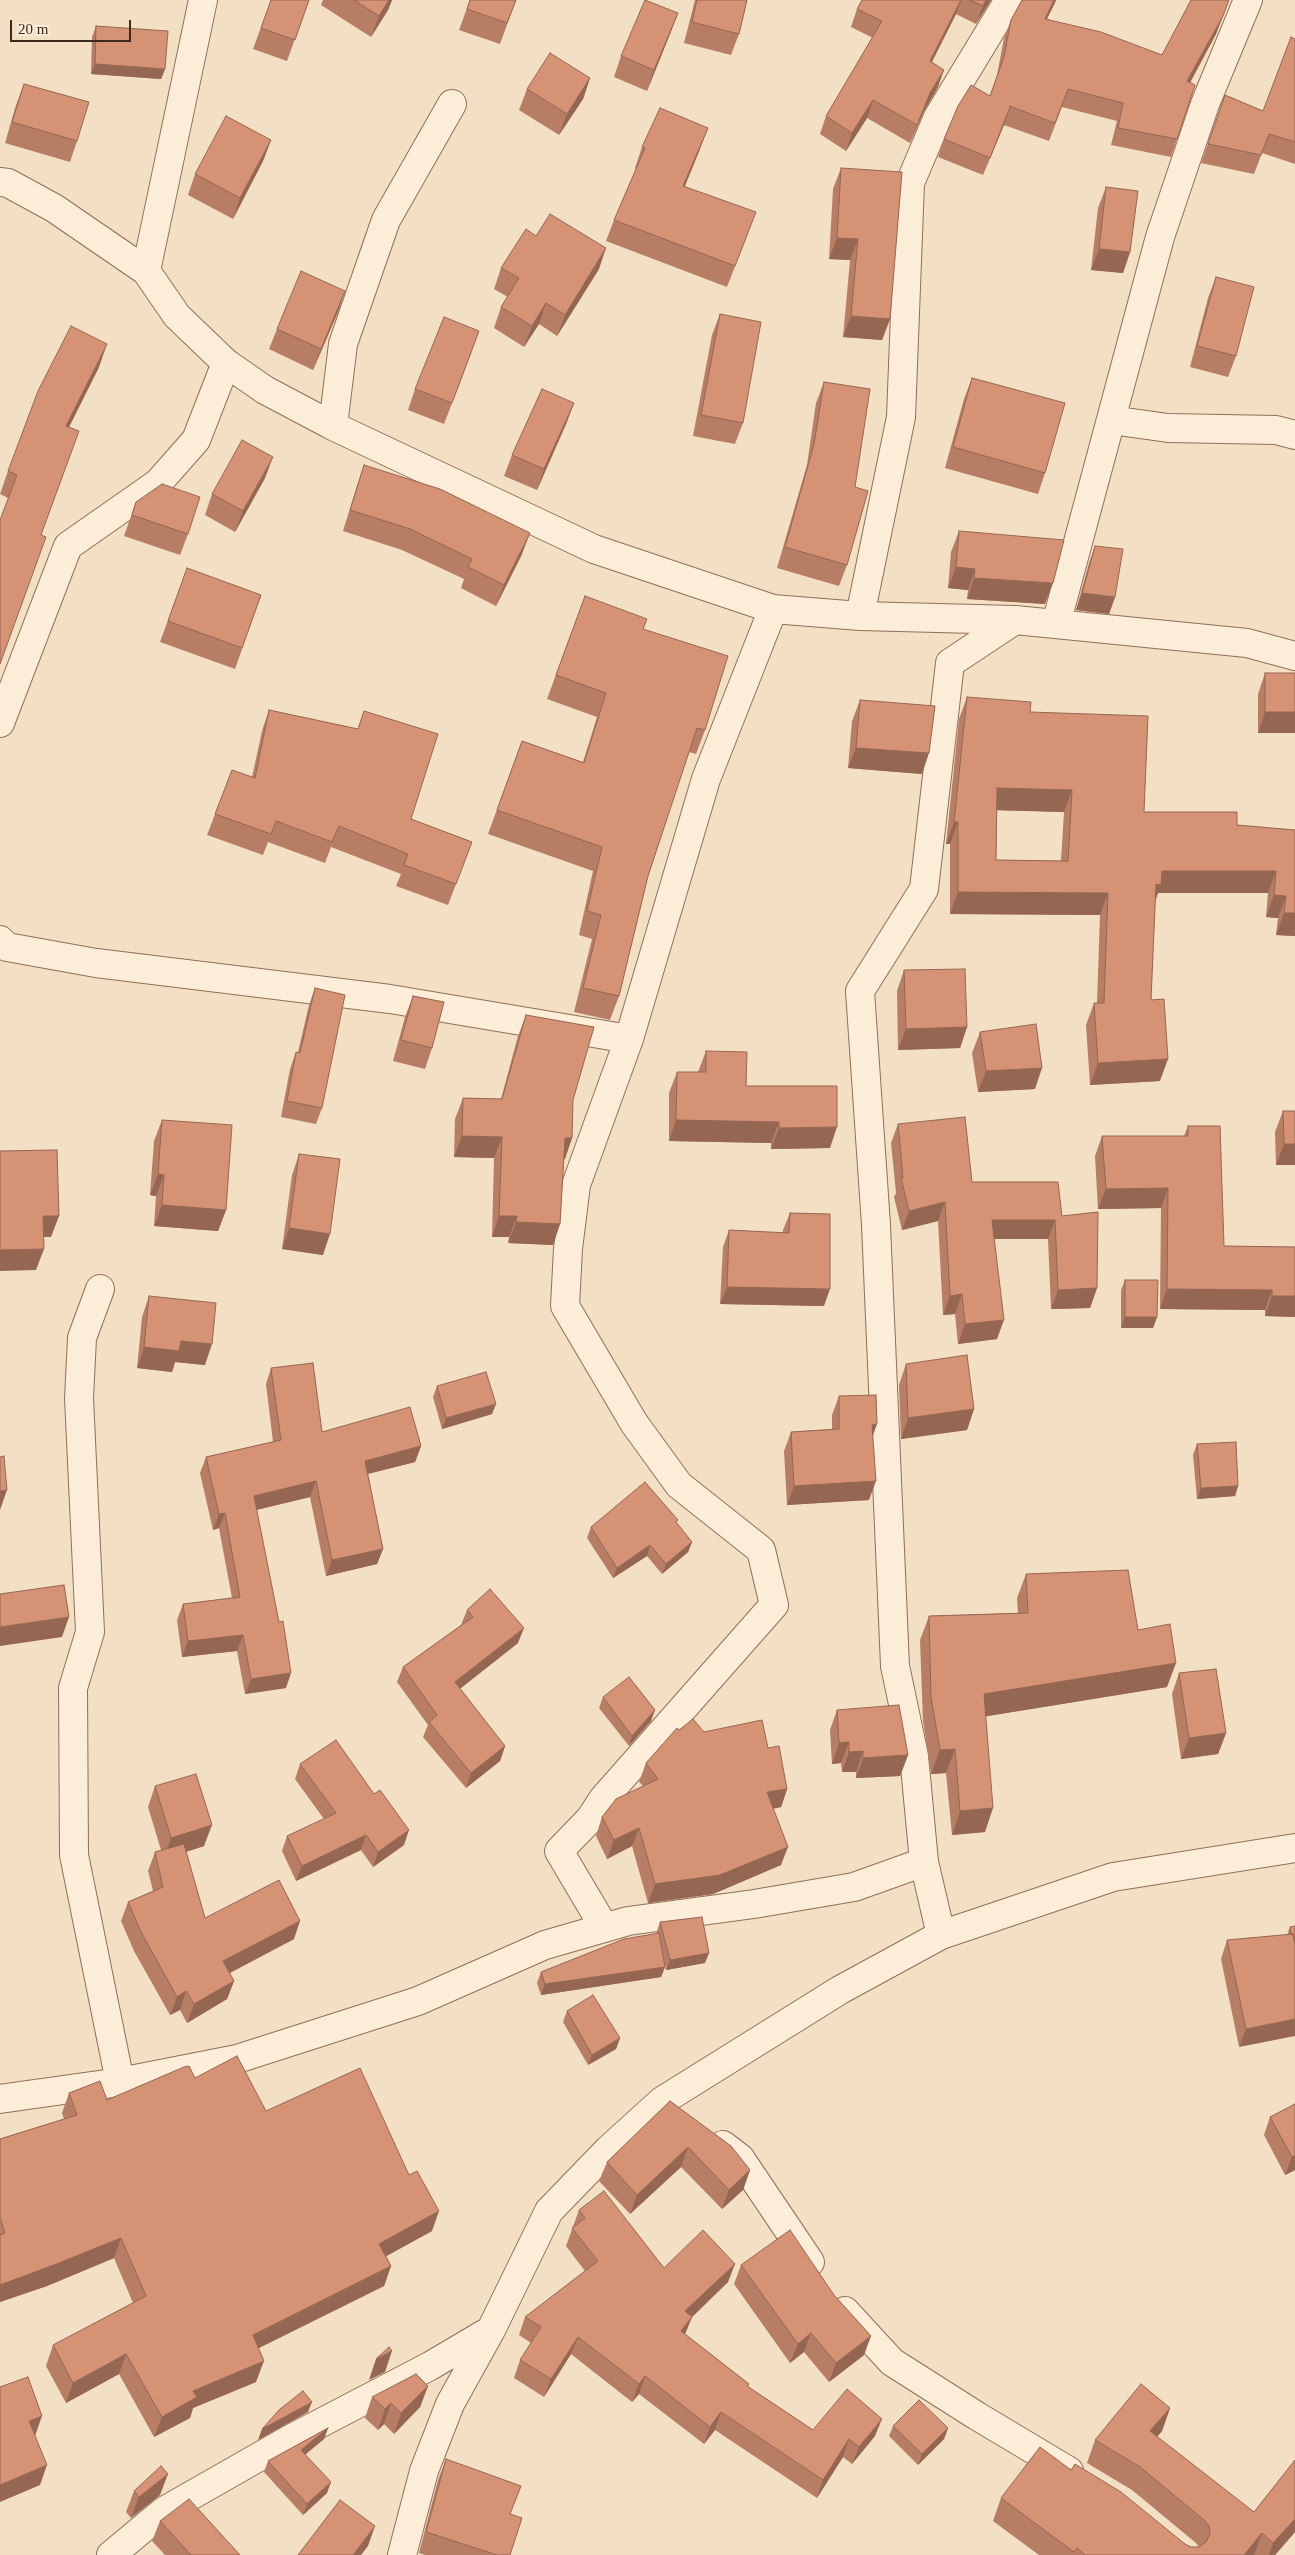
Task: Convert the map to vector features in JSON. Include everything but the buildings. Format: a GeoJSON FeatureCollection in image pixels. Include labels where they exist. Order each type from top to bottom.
{"type":"FeatureCollection","features":[{"type":"Feature","properties":{"kind":"street"},"geometry":{"type":"LineString","coordinates":[[146,271],[203,0]]}},
{"type":"Feature","properties":{"kind":"street"},"geometry":{"type":"LineString","coordinates":[[860,616],[901,417],[910,183],[938,117],[1009,0]]}},
{"type":"Feature","properties":{"kind":"street"},"geometry":{"type":"LineString","coordinates":[[1056,624],[1160,237],[1205,104],[1248,0]]}},
{"type":"Feature","properties":{"kind":"street"},"geometry":{"type":"LineString","coordinates":[[333,426],[343,344],[386,220],[452,104]]}},
{"type":"Feature","properties":{"kind":"street"},"geometry":{"type":"LineString","coordinates":[[0,182],[8,183],[54,208],[146,271],[177,316],[226,363],[265,390],[333,426],[594,549],[773,609],[860,616],[1015,620],[1246,643],[1295,656]]}},
{"type":"Feature","properties":{"kind":"street"},"geometry":{"type":"LineString","coordinates":[[0,723],[68,546],[158,483],[196,440],[226,363]]}},
{"type":"Feature","properties":{"kind":"street"},"geometry":{"type":"LineString","coordinates":[[1111,420],[1168,428],[1276,430],[1295,435]]}},
{"type":"Feature","properties":{"kind":"street"},"geometry":{"type":"LineString","coordinates":[[604,1927],[559,1850],[590,1818],[603,1798],[774,1605],[762,1550],[679,1485],[634,1423],[565,1306],[568,1249],[576,1185],[629,1039],[706,779],[773,609]]}},
{"type":"Feature","properties":{"kind":"street"},"geometry":{"type":"LineString","coordinates":[[941,1935],[924,1862],[914,1756],[895,1666],[876,1225],[860,991],[924,888],[950,663],[1015,620]]}},
{"type":"Feature","properties":{"kind":"street"},"geometry":{"type":"LineString","coordinates":[[0,940],[7,947],[96,963],[390,999],[629,1039]]}},
{"type":"Feature","properties":{"kind":"street"},"geometry":{"type":"LineString","coordinates":[[100,1289],[82,1338],[79,1398],[90,1632],[73,1688],[74,1855],[120,2082]]}},
{"type":"Feature","properties":{"kind":"street"},"geometry":{"type":"LineString","coordinates":[[402,2555],[424,2471],[450,2404],[491,2330],[549,2212],[609,2149],[662,2101],[840,1990],[941,1935],[1113,1877],[1295,1848]]}},
{"type":"Feature","properties":{"kind":"street"},"geometry":{"type":"LineString","coordinates":[[0,2099],[120,2082],[237,2059],[418,2001],[545,1945],[604,1927],[628,1921],[754,1904],[854,1887],[924,1862]]}},
{"type":"Feature","properties":{"kind":"street"},"geometry":{"type":"LineString","coordinates":[[662,2101],[740,2158],[840,2306],[892,2362],[977,2416],[1088,2482]]}},
{"type":"Feature","properties":{"kind":"street"},"geometry":{"type":"LineString","coordinates":[[111,2555],[164,2511],[292,2438],[430,2366],[491,2330]]}}]}
